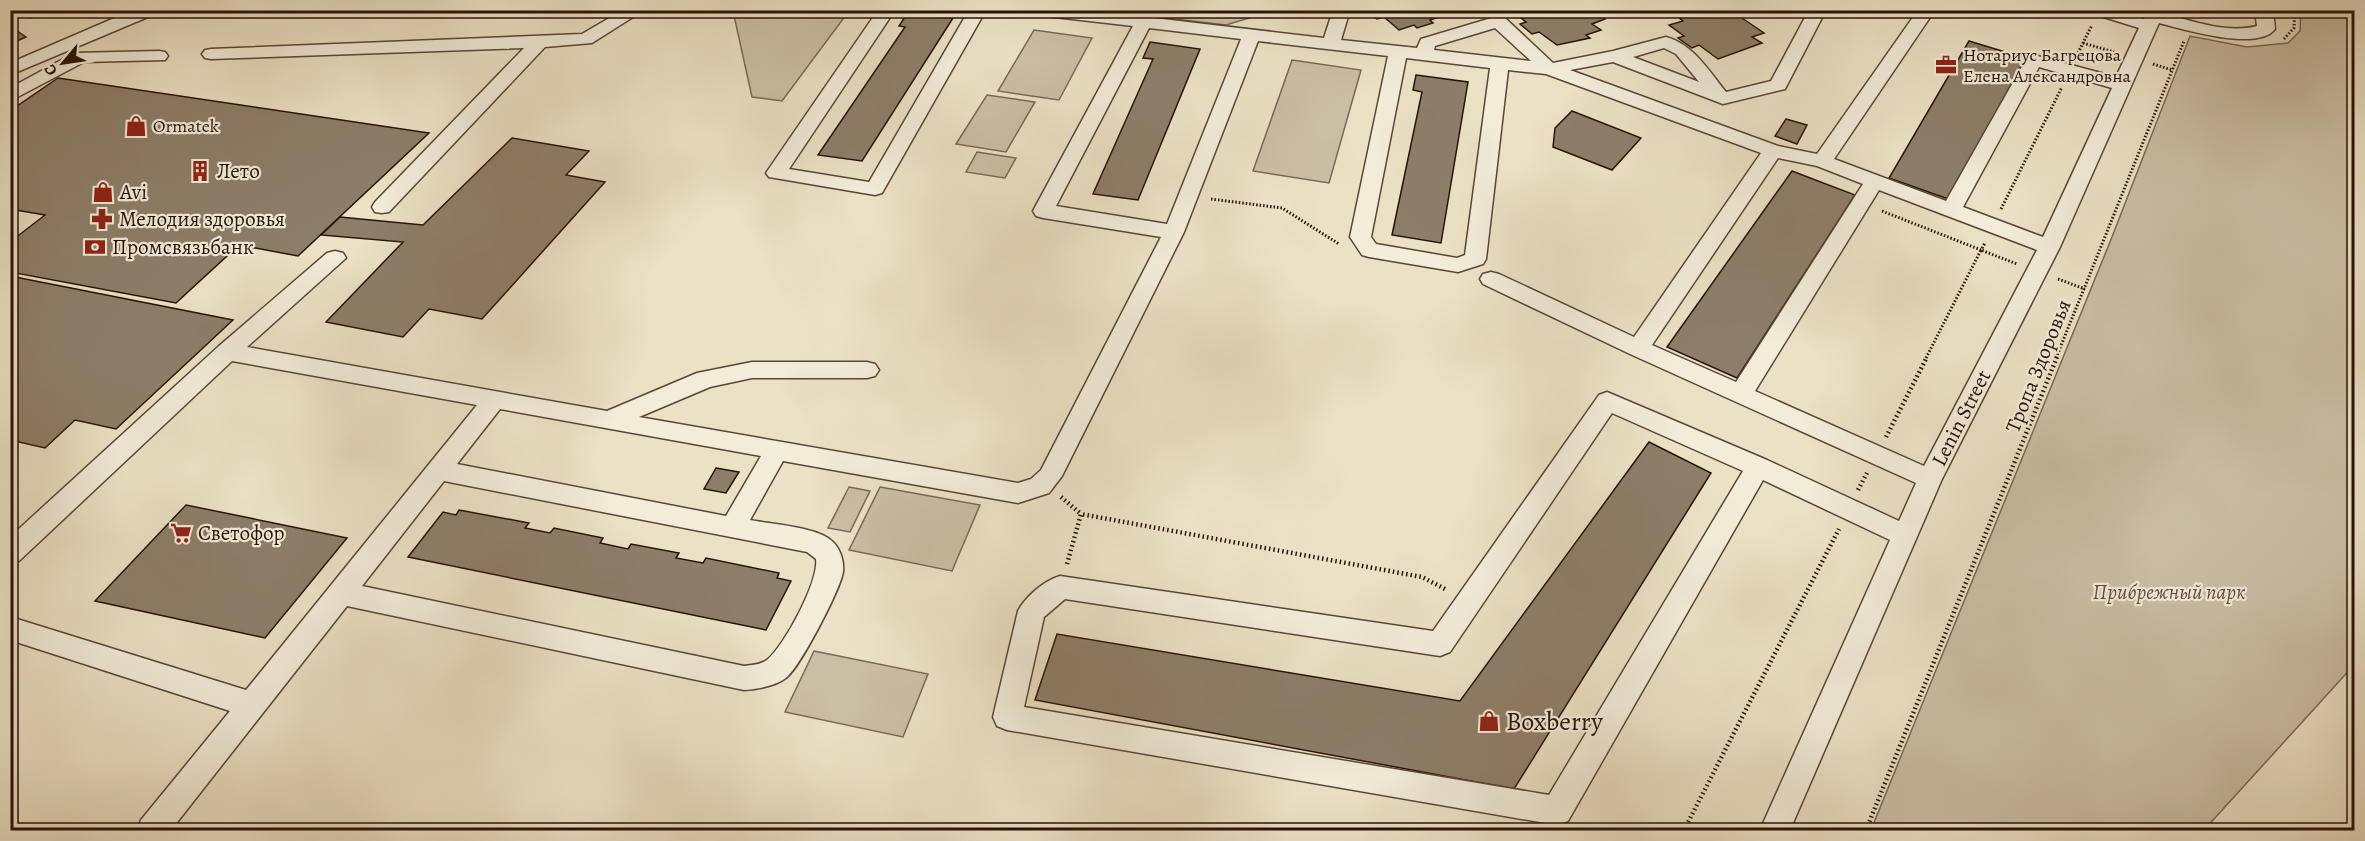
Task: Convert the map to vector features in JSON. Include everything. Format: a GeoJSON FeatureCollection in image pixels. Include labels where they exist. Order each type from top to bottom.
{"type":"FeatureCollection","features":[{"type":"Feature","properties":{"kind":"street"},"geometry":{"type":"LineString","coordinates":[[10,70],[149,10]]}},
{"type":"Feature","properties":{"kind":"street"},"geometry":{"type":"LineString","coordinates":[[211,54],[586,39],[636,10]]}},
{"type":"Feature","properties":{"kind":"street"},"geometry":{"type":"LineString","coordinates":[[887,10],[776,173],[874,189],[978,10]]}},
{"type":"Feature","properties":{"kind":"street"},"geometry":{"type":"LineString","coordinates":[[1037,10],[1251,37],[1549,69],[1773,151],[1822,161],[2049,247]]}},
{"type":"Feature","properties":{"kind":"street"},"geometry":{"type":"LineString","coordinates":[[1330,45],[1342,10]]}},
{"type":"Feature","properties":{"kind":"street"},"geometry":{"type":"LineString","coordinates":[[1615,56],[1723,98],[1778,85],[1820,12],[1818,10]]}},
{"type":"Feature","properties":{"kind":"street"},"geometry":{"type":"LineString","coordinates":[[1822,161],[1927,10]]}},
{"type":"Feature","properties":{"kind":"street"},"geometry":{"type":"LineString","coordinates":[[2100,10],[2230,33],[2256,33],[2266,29],[2264,10]]}},
{"type":"Feature","properties":{"kind":"street","name":"Lenin Street"},"geometry":{"type":"LineString","coordinates":[[1775,831],[1930,479],[2049,247],[2153,18]]}},
{"type":"Feature","properties":{"kind":"street"},"geometry":{"type":"LineString","coordinates":[[1424,56],[1427,43],[1498,21],[1549,69]]}},
{"type":"Feature","properties":{"kind":"street"},"geometry":{"type":"LineString","coordinates":[[1143,24],[1042,211],[1174,232]]}},
{"type":"Feature","properties":{"kind":"street"},"geometry":{"type":"LineString","coordinates":[[227,352],[1018,493],[1034,490],[1044,484],[1174,232],[1251,37]]}},
{"type":"Feature","properties":{"kind":"street"},"geometry":{"type":"LineString","coordinates":[[382,207],[540,42]]}},
{"type":"Feature","properties":{"kind":"street"},"geometry":{"type":"LineString","coordinates":[[1549,69],[1615,56],[1666,42],[1682,50],[1723,98]]}},
{"type":"Feature","properties":{"kind":"street"},"geometry":{"type":"LineString","coordinates":[[1398,53],[1360,237],[1369,250],[1458,265],[1475,259],[1500,63]]}},
{"type":"Feature","properties":{"kind":"street"},"geometry":{"type":"LineString","coordinates":[[10,96],[80,57],[159,56]]}},
{"type":"Feature","properties":{"kind":"street"},"geometry":{"type":"LineString","coordinates":[[1951,210],[2034,60],[2123,85]]}},
{"type":"Feature","properties":{"kind":"street"},"geometry":{"type":"LineString","coordinates":[[1638,348],[1773,151]]}},
{"type":"Feature","properties":{"kind":"street"},"geometry":{"type":"LineString","coordinates":[[1741,394],[1875,181]]}},
{"type":"Feature","properties":{"kind":"street"},"geometry":{"type":"LineString","coordinates":[[10,553],[227,352],[335,258]]}},
{"type":"Feature","properties":{"kind":"street"},"geometry":{"type":"LineString","coordinates":[[1491,279],[1638,348],[1930,479]]}},
{"type":"Feature","properties":{"kind":"street"},"geometry":{"type":"LineString","coordinates":[[608,420],[671,392],[717,377],[752,370],[867,370]]}},
{"type":"Feature","properties":{"kind":"street"},"geometry":{"type":"LineString","coordinates":[[152,831],[494,400]]}},
{"type":"Feature","properties":{"kind":"street"},"geometry":{"type":"LineString","coordinates":[[1758,467],[1557,811],[1007,717],[1032,611],[1060,587],[1440,644],[1607,401],[1758,467],[1905,535]]}},
{"type":"Feature","properties":{"kind":"street"},"geometry":{"type":"LineString","coordinates":[[733,527],[777,450]]}},
{"type":"Feature","properties":{"kind":"street"},"geometry":{"type":"LineString","coordinates":[[340,593],[744,678],[762,676],[777,669],[788,657],[829,575],[831,560],[823,546],[810,542],[438,470]]}},
{"type":"Feature","properties":{"kind":"street"},"geometry":{"type":"LineString","coordinates":[[13,629],[252,705]]}},
{"type":"Feature","properties":{"kind":"path"},"geometry":{"type":"LineString","coordinates":[[2273,42],[2290,34],[2294,28],[2295,10]]}},
{"type":"Feature","properties":{"kind":"path","name":"Тропа Здоровья"},"geometry":{"type":"LineString","coordinates":[[1866,831],[2187,34]]}},
{"type":"Feature","properties":{"kind":"path"},"geometry":{"type":"LineString","coordinates":[[1188,196],[1282,208],[1335,243],[1369,250]]}},
{"type":"Feature","properties":{"kind":"path"},"geometry":{"type":"LineString","coordinates":[[1060,587],[1081,514],[1422,577],[1469,602]]}},
{"type":"Feature","properties":{"kind":"green space"},"geometry":{"type":"Polygon","coordinates":[[[733,10],[849,11],[782,101],[752,97],[733,10]]]}},
{"type":"Feature","properties":{"kind":"green space"},"geometry":{"type":"Polygon","coordinates":[[[1272,10],[1226,25],[1105,11],[1272,10]]]}},
{"type":"Feature","properties":{"kind":"green space","name":"Прибрежный парк"},"geometry":{"type":"Polygon","coordinates":[[[2301,11],[2354,11],[2354,665],[2204,830],[1871,830],[2112,237],[2190,36],[2247,47],[2288,43],[2300,31],[2301,11]]]}},
{"type":"Feature","properties":{"kind":"green space"},"geometry":{"type":"Polygon","coordinates":[[[1034,30],[1092,38],[1059,100],[998,91],[1034,30]]]}},
{"type":"Feature","properties":{"kind":"green space"},"geometry":{"type":"Polygon","coordinates":[[[1292,60],[1361,70],[1329,183],[1253,171],[1292,60]]]}},
{"type":"Feature","properties":{"kind":"green space"},"geometry":{"type":"Polygon","coordinates":[[[987,95],[1035,102],[1006,152],[956,144],[987,95]]]}},
{"type":"Feature","properties":{"kind":"green space"},"geometry":{"type":"Polygon","coordinates":[[[977,152],[1016,158],[1005,178],[966,172],[977,152]]]}},
{"type":"Feature","properties":{"kind":"green space"},"geometry":{"type":"Polygon","coordinates":[[[849,487],[870,491],[850,532],[828,528],[849,487]]]}},
{"type":"Feature","properties":{"kind":"green space"},"geometry":{"type":"Polygon","coordinates":[[[880,487],[980,505],[952,571],[849,550],[880,487]]]}},
{"type":"Feature","properties":{"kind":"green space"},"geometry":{"type":"Polygon","coordinates":[[[814,651],[928,674],[903,737],[785,712],[814,651]]]}},
{"type":"Feature","properties":{"kind":"building"},"geometry":{"type":"Polygon","coordinates":[[[18,10],[48,10],[30,18],[18,10]]]}},
{"type":"Feature","properties":{"kind":"building"},"geometry":{"type":"Polygon","coordinates":[[[1366,10],[1439,10],[1445,15],[1430,20],[1433,23],[1417,28],[1414,25],[1399,30],[1384,17],[1377,19],[1366,10]]]}},
{"type":"Feature","properties":{"kind":"building"},"geometry":{"type":"Polygon","coordinates":[[[1518,10],[1593,10],[1605,19],[1592,24],[1601,30],[1586,35],[1590,38],[1557,45],[1539,32],[1532,34],[1520,24],[1526,22],[1513,12],[1518,10]]]}},
{"type":"Feature","properties":{"kind":"building"},"geometry":{"type":"Polygon","coordinates":[[[1712,11],[1720,17],[1733,12],[1764,33],[1752,37],[1762,43],[1718,59],[1699,45],[1692,48],[1678,38],[1684,36],[1669,25],[1683,21],[1679,18],[1693,13],[1698,16],[1712,11]]]}},
{"type":"Feature","properties":{"kind":"building"},"geometry":{"type":"Polygon","coordinates":[[[908,12],[953,18],[862,161],[818,155],[905,27],[899,26],[908,12]]]}},
{"type":"Feature","properties":{"kind":"building"},"geometry":{"type":"Polygon","coordinates":[[[10,26],[26,37],[10,44],[10,26]]]}},
{"type":"Feature","properties":{"kind":"building"},"geometry":{"type":"Polygon","coordinates":[[[1969,41],[2025,58],[1951,200],[1889,178],[1969,41]]]}},
{"type":"Feature","properties":{"kind":"building"},"geometry":{"type":"Polygon","coordinates":[[[1150,42],[1200,49],[1138,200],[1093,194],[1153,59],[1143,58],[1150,42]]]}},
{"type":"Feature","properties":{"kind":"building"},"geometry":{"type":"Polygon","coordinates":[[[1416,75],[1468,82],[1441,243],[1392,235],[1422,92],[1413,90],[1416,75]]]}},
{"type":"Feature","properties":{"kind":"building","name":"Лето"},"geometry":{"type":"Polygon","coordinates":[[[58,78],[429,133],[298,256],[239,245],[176,303],[10,272],[10,242],[45,215],[10,209],[10,111],[58,78]]]}},
{"type":"Feature","properties":{"kind":"building"},"geometry":{"type":"Polygon","coordinates":[[[1572,111],[1641,138],[1612,170],[1553,147],[1555,128],[1572,111]]]}},
{"type":"Feature","properties":{"kind":"building"},"geometry":{"type":"Polygon","coordinates":[[[1786,119],[1807,125],[1797,144],[1775,136],[1786,119]]]}},
{"type":"Feature","properties":{"kind":"building"},"geometry":{"type":"Polygon","coordinates":[[[512,138],[589,151],[566,175],[605,182],[482,319],[429,309],[403,337],[326,322],[403,242],[321,235],[340,217],[423,225],[512,138]]]}},
{"type":"Feature","properties":{"kind":"building"},"geometry":{"type":"Polygon","coordinates":[[[1792,171],[1855,195],[1737,378],[1667,347],[1792,171]]]}},
{"type":"Feature","properties":{"kind":"building"},"geometry":{"type":"Polygon","coordinates":[[[10,276],[233,320],[116,429],[75,420],[45,448],[10,440],[10,276]]]}},
{"type":"Feature","properties":{"kind":"building"},"geometry":{"type":"Polygon","coordinates":[[[1649,442],[1711,473],[1514,789],[1035,700],[1057,634],[1460,701],[1649,442]]]}},
{"type":"Feature","properties":{"kind":"building"},"geometry":{"type":"Polygon","coordinates":[[[716,468],[739,472],[726,493],[704,489],[716,468]]]}},
{"type":"Feature","properties":{"kind":"building"},"geometry":{"type":"Polygon","coordinates":[[[186,505],[347,538],[265,638],[95,601],[186,505]]]}},
{"type":"Feature","properties":{"kind":"building"},"geometry":{"type":"Polygon","coordinates":[[[459,510],[529,523],[525,528],[550,533],[554,528],[603,538],[600,543],[628,549],[631,544],[679,553],[676,558],[703,563],[706,558],[779,573],[777,578],[791,581],[766,630],[408,557],[443,512],[456,515],[459,510]]]}},
{"type":"Feature","properties":{"kind":"place","name":"Нотариус Багрецова Елена Александровна"},"geometry":{"type":"Point","coordinates":[1946,65]}},
{"type":"Feature","properties":{"kind":"place","name":"Ormatek"},"geometry":{"type":"Point","coordinates":[136,126]}},
{"type":"Feature","properties":{"kind":"place","name":"Лето"},"geometry":{"type":"Point","coordinates":[200,171]}},
{"type":"Feature","properties":{"kind":"place","name":"Avi"},"geometry":{"type":"Point","coordinates":[103,192]}},
{"type":"Feature","properties":{"kind":"place","name":"Мелодия здоровья"},"geometry":{"type":"Point","coordinates":[102,219]}},
{"type":"Feature","properties":{"kind":"place","name":"Промсвязьбанк"},"geometry":{"type":"Point","coordinates":[95,247]}},
{"type":"Feature","properties":{"kind":"place","name":"Светофор"},"geometry":{"type":"Point","coordinates":[181,533]}},
{"type":"Feature","properties":{"kind":"place","name":"Boxberry"},"geometry":{"type":"Point","coordinates":[1489,721]}}]}
